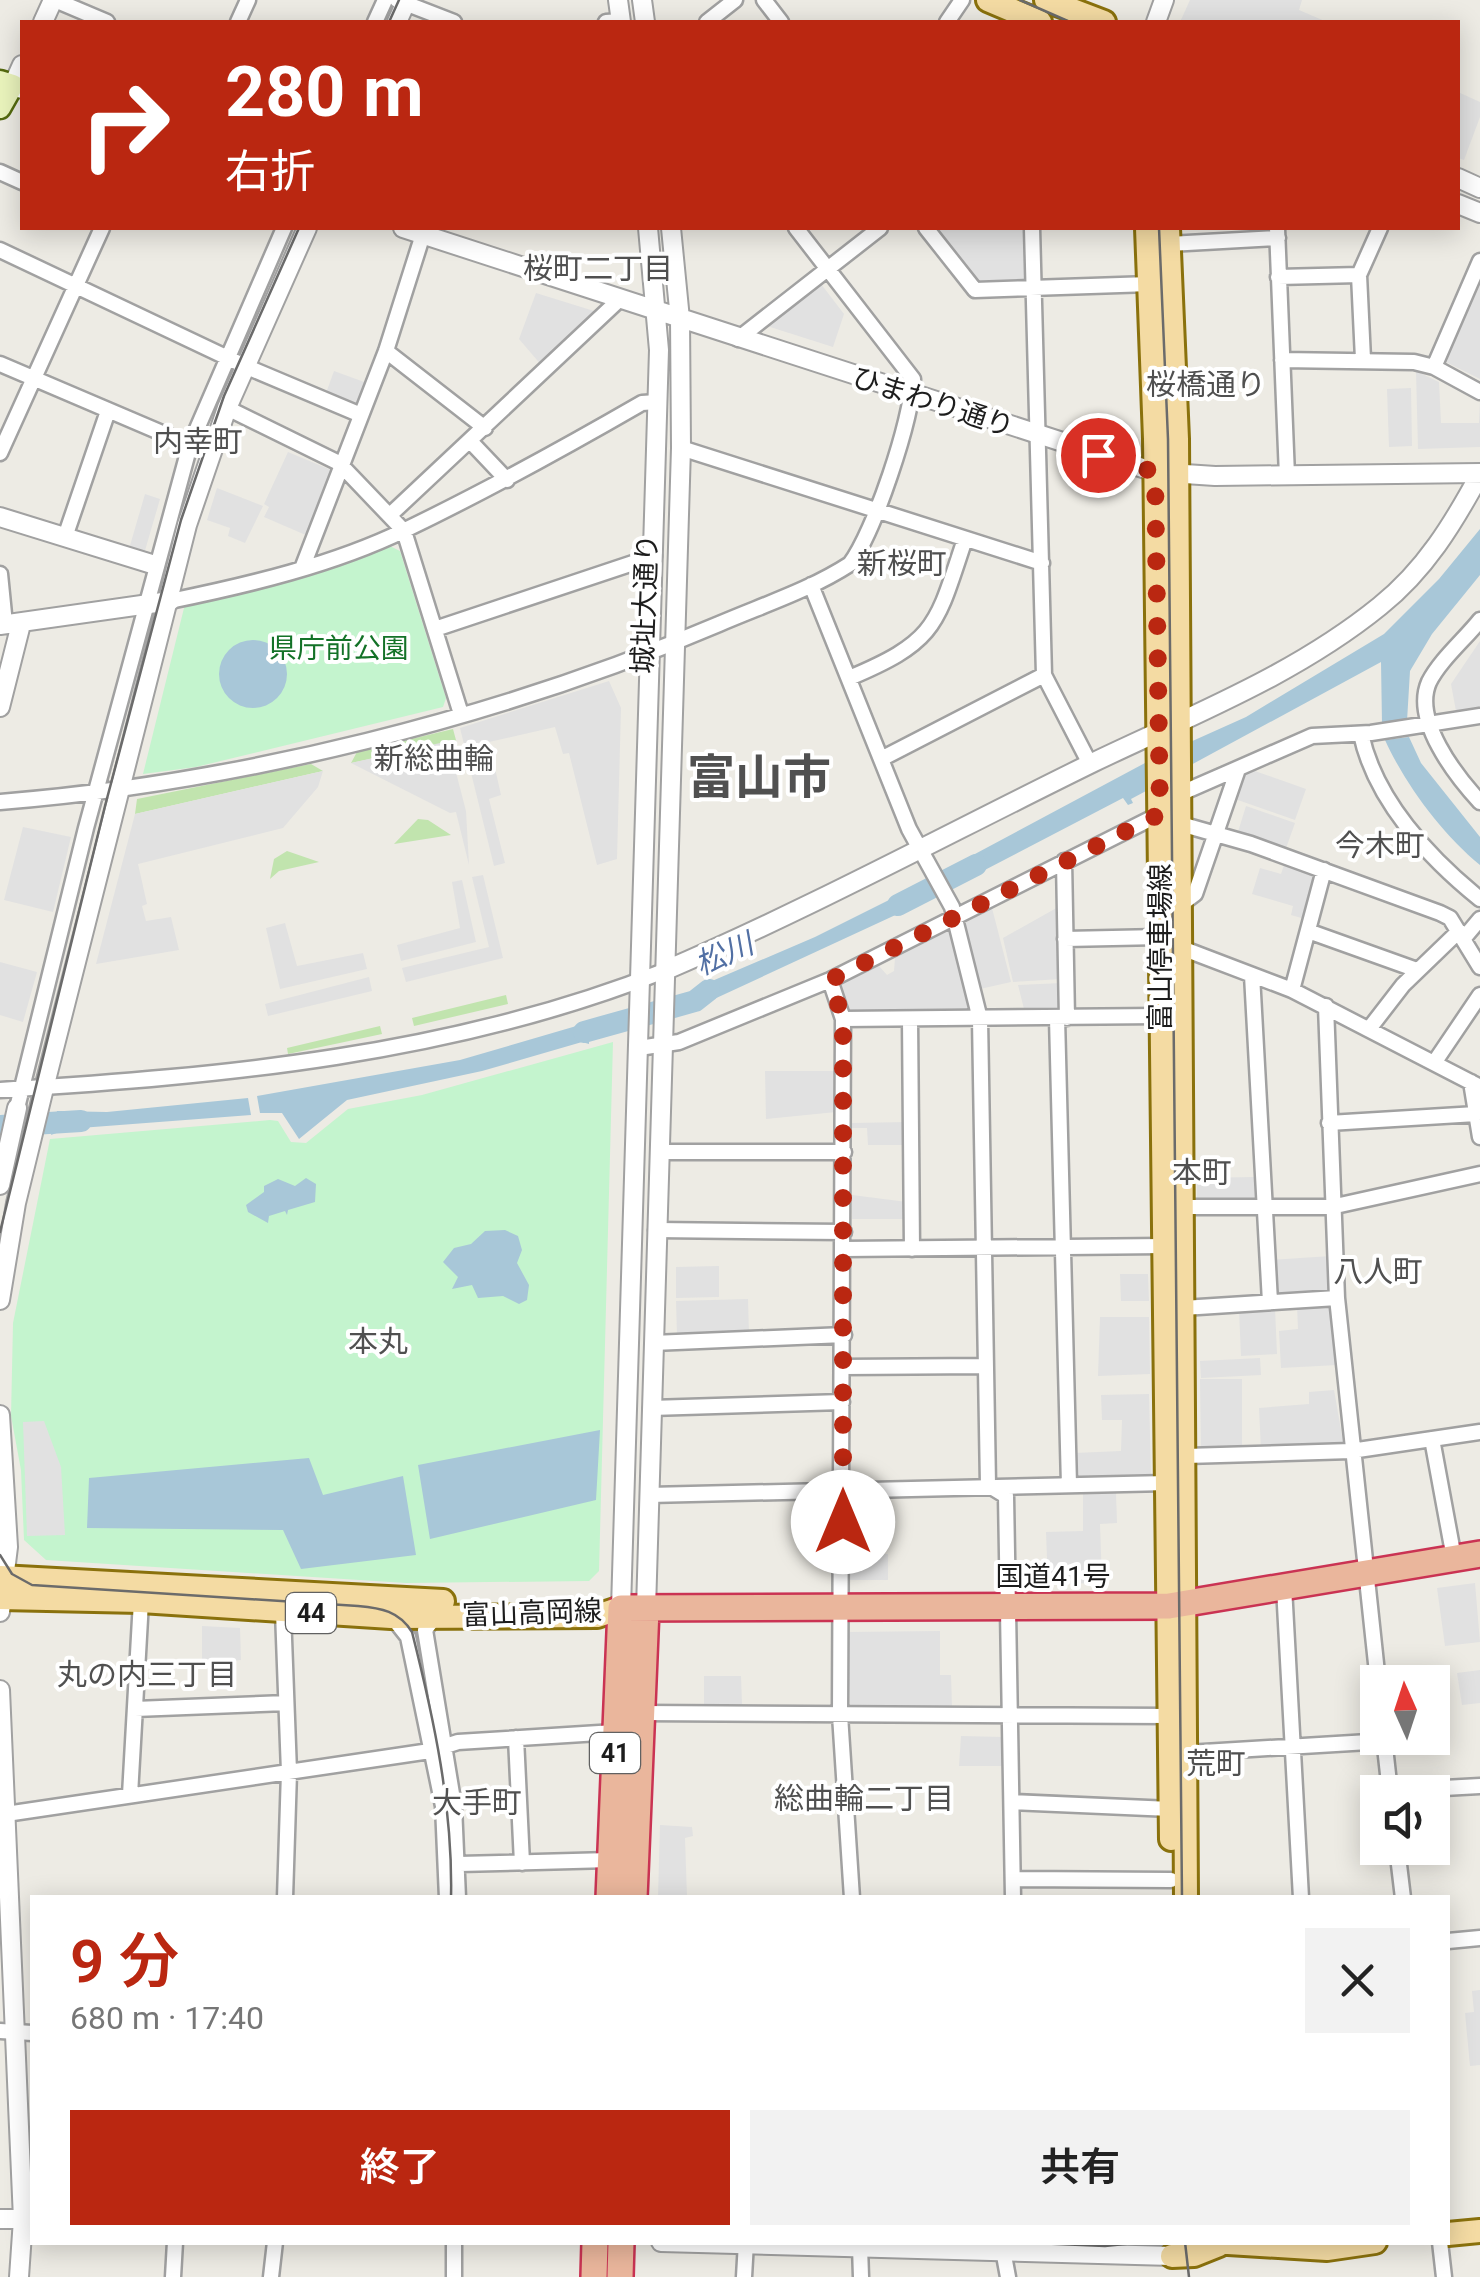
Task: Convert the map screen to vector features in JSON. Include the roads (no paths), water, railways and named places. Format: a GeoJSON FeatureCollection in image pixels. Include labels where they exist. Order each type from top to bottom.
{"type":"FeatureCollection","features":[{"type":"Feature","properties":{"kind":"highway","name":"国道41号"},"geometry":{"type":"LineString","coordinates":[[634,1608],[1178,1605],[1473,1559]]}},
{"type":"Feature","properties":{"kind":"highway","name":"41"},"geometry":{"type":"LineString","coordinates":[[634,1608],[641,1713],[634,1895]]}},
{"type":"Feature","properties":{"kind":"highway","name":"41"},"geometry":{"type":"LineString","coordinates":[[609,1895],[616,1732],[634,1608]]}},
{"type":"Feature","properties":{"kind":"highway"},"geometry":{"type":"LineString","coordinates":[[594,2277],[595,2245]]}},
{"type":"Feature","properties":{"kind":"highway"},"geometry":{"type":"LineString","coordinates":[[620,2277],[622,2245]]}},
{"type":"Feature","properties":{"kind":"main road"},"geometry":{"type":"LineString","coordinates":[[988,0],[1035,20]]}},
{"type":"Feature","properties":{"kind":"main road"},"geometry":{"type":"LineString","coordinates":[[1046,0],[1099,20]]}},
{"type":"Feature","properties":{"kind":"main road"},"geometry":{"type":"LineString","coordinates":[[0,108],[12,85]]}},
{"type":"Feature","properties":{"kind":"main road","name":"富山停車場線"},"geometry":{"type":"LineString","coordinates":[[1147,230],[1165,473]]}},
{"type":"Feature","properties":{"kind":"main road","name":"富山停車場線"},"geometry":{"type":"LineString","coordinates":[[1169,236],[1165,473],[1167,739],[1171,787],[1169,942],[1182,1207],[1186,1456],[1178,1605]]}},
{"type":"Feature","properties":{"kind":"main road","name":"富山停車場線"},"geometry":{"type":"LineString","coordinates":[[1168,818],[1178,906],[1169,942],[1160,1016],[1167,1483],[1178,1605]]}},
{"type":"Feature","properties":{"kind":"main road","name":"富山高岡線"},"geometry":{"type":"LineString","coordinates":[[2,1592],[414,1617]]}},
{"type":"Feature","properties":{"kind":"main road","name":"富山高岡線"},"geometry":{"type":"LineString","coordinates":[[2,1592],[414,1617],[598,1602],[634,1608]]}},
{"type":"Feature","properties":{"kind":"main road"},"geometry":{"type":"LineString","coordinates":[[1176,1892],[1170,1716],[1178,1605]]}},
{"type":"Feature","properties":{"kind":"main road"},"geometry":{"type":"LineString","coordinates":[[1176,1892],[1187,1753],[1178,1605]]}},
{"type":"Feature","properties":{"kind":"main road"},"geometry":{"type":"LineString","coordinates":[[1450,2234],[1480,2231]]}},
{"type":"Feature","properties":{"kind":"main road"},"geometry":{"type":"LineString","coordinates":[[1192,2255],[1351,2245]]}},
{"type":"Feature","properties":{"kind":"street"},"geometry":{"type":"LineString","coordinates":[[54,0],[102,20]]}},
{"type":"Feature","properties":{"kind":"street"},"geometry":{"type":"LineString","coordinates":[[709,20],[734,0]]}},
{"type":"Feature","properties":{"kind":"street"},"geometry":{"type":"LineString","coordinates":[[764,0],[779,20]]}},
{"type":"Feature","properties":{"kind":"street"},"geometry":{"type":"LineString","coordinates":[[403,1],[449,20]]}},
{"type":"Feature","properties":{"kind":"street"},"geometry":{"type":"LineString","coordinates":[[0,453],[101,230]]}},
{"type":"Feature","properties":{"kind":"street"},"geometry":{"type":"LineString","coordinates":[[0,1185],[96,794],[190,445],[283,230]]}},
{"type":"Feature","properties":{"kind":"street"},"geometry":{"type":"LineString","coordinates":[[0,1300],[39,1107],[187,525],[227,408],[306,230]]}},
{"type":"Feature","properties":{"kind":"street","name":"城址大通り"},"geometry":{"type":"LineString","coordinates":[[634,1608],[639,987],[657,402],[657,312],[648,230]]}},
{"type":"Feature","properties":{"kind":"street","name":"城址大通り"},"geometry":{"type":"LineString","coordinates":[[634,1608],[649,1495],[682,448],[680,319],[672,230]]}},
{"type":"Feature","properties":{"kind":"street"},"geometry":{"type":"LineString","coordinates":[[0,802],[96,794],[200,777],[461,714],[652,653],[811,585],[850,564],[866,544],[912,394],[913,379],[798,230]]}},
{"type":"Feature","properties":{"kind":"street"},"geometry":{"type":"LineString","coordinates":[[738,339],[878,230]]}},
{"type":"Feature","properties":{"kind":"street"},"geometry":{"type":"LineString","coordinates":[[928,230],[975,290],[1150,284]]}},
{"type":"Feature","properties":{"kind":"street"},"geometry":{"type":"LineString","coordinates":[[1032,230],[1041,438],[1044,675],[1090,764]]}},
{"type":"Feature","properties":{"kind":"street"},"geometry":{"type":"LineString","coordinates":[[1363,359],[1359,275],[1379,230]]}},
{"type":"Feature","properties":{"kind":"street"},"geometry":{"type":"LineString","coordinates":[[303,566],[386,350],[424,231]]}},
{"type":"Feature","properties":{"kind":"street","name":"ひまわり通り"},"geometry":{"type":"LineString","coordinates":[[424,231],[1041,438],[1165,473],[1287,476],[1480,473]]}},
{"type":"Feature","properties":{"kind":"street"},"geometry":{"type":"LineString","coordinates":[[1169,236],[1277,233],[1287,476]]}},
{"type":"Feature","properties":{"kind":"street"},"geometry":{"type":"LineString","coordinates":[[2,256],[361,415]]}},
{"type":"Feature","properties":{"kind":"street"},"geometry":{"type":"LineString","coordinates":[[1434,367],[1480,261]]}},
{"type":"Feature","properties":{"kind":"street"},"geometry":{"type":"LineString","coordinates":[[1278,277],[1359,275]]}},
{"type":"Feature","properties":{"kind":"street"},"geometry":{"type":"LineString","coordinates":[[391,514],[620,299]]}},
{"type":"Feature","properties":{"kind":"street"},"geometry":{"type":"LineString","coordinates":[[386,350],[485,428]]}},
{"type":"Feature","properties":{"kind":"street"},"geometry":{"type":"LineString","coordinates":[[1282,360],[1363,359],[1434,367],[1480,392]]}},
{"type":"Feature","properties":{"kind":"street"},"geometry":{"type":"LineString","coordinates":[[0,364],[190,445]]}},
{"type":"Feature","properties":{"kind":"street"},"geometry":{"type":"LineString","coordinates":[[9,624],[146,606],[303,566],[404,531],[507,480],[642,403],[657,402]]}},
{"type":"Feature","properties":{"kind":"street"},"geometry":{"type":"LineString","coordinates":[[227,408],[343,467],[391,514],[404,531],[461,714]]}},
{"type":"Feature","properties":{"kind":"street"},"geometry":{"type":"LineString","coordinates":[[65,537],[108,411]]}},
{"type":"Feature","properties":{"kind":"street"},"geometry":{"type":"LineString","coordinates":[[471,442],[507,480]]}},
{"type":"Feature","properties":{"kind":"street"},"geometry":{"type":"LineString","coordinates":[[682,448],[1042,563]]}},
{"type":"Feature","properties":{"kind":"street"},"geometry":{"type":"LineString","coordinates":[[0,1090],[228,1074],[356,1055],[639,987],[664,977],[925,858],[1090,764],[1167,739],[1255,686],[1380,606],[1418,571],[1445,537],[1480,473]]}},
{"type":"Feature","properties":{"kind":"street"},"geometry":{"type":"LineString","coordinates":[[0,517],[155,565]]}},
{"type":"Feature","properties":{"kind":"street"},"geometry":{"type":"LineString","coordinates":[[849,678],[894,659],[923,639],[943,606],[966,539]]}},
{"type":"Feature","properties":{"kind":"street"},"geometry":{"type":"LineString","coordinates":[[434,629],[654,556]]}},
{"type":"Feature","properties":{"kind":"street"},"geometry":{"type":"LineString","coordinates":[[0,574],[9,624],[0,707]]}},
{"type":"Feature","properties":{"kind":"street"},"geometry":{"type":"LineString","coordinates":[[811,585],[881,759],[956,918],[980,1019],[988,1486]]}},
{"type":"Feature","properties":{"kind":"street"},"geometry":{"type":"LineString","coordinates":[[1480,620],[1430,682],[1428,724],[1480,802]]}},
{"type":"Feature","properties":{"kind":"street"},"geometry":{"type":"LineString","coordinates":[[881,759],[1044,675]]}},
{"type":"Feature","properties":{"kind":"street"},"geometry":{"type":"LineString","coordinates":[[1171,787],[1237,772],[1312,736],[1366,734],[1480,716]]}},
{"type":"Feature","properties":{"kind":"street"},"geometry":{"type":"LineString","coordinates":[[1366,734],[1366,756],[1394,808],[1450,875],[1480,900]]}},
{"type":"Feature","properties":{"kind":"street"},"geometry":{"type":"LineString","coordinates":[[1178,906],[1195,894],[1237,772]]}},
{"type":"Feature","properties":{"kind":"street"},"geometry":{"type":"LineString","coordinates":[[640,1041],[662,1040],[830,980],[1064,860],[1168,818],[1440,913],[1462,935],[1480,967]]}},
{"type":"Feature","properties":{"kind":"street"},"geometry":{"type":"LineString","coordinates":[[1064,860],[1061,1249],[1070,1485]]}},
{"type":"Feature","properties":{"kind":"street"},"geometry":{"type":"LineString","coordinates":[[1292,990],[1324,870]]}},
{"type":"Feature","properties":{"kind":"street"},"geometry":{"type":"LineString","coordinates":[[1369,1029],[1417,970],[1480,918]]}},
{"type":"Feature","properties":{"kind":"street"},"geometry":{"type":"LineString","coordinates":[[1308,931],[1417,970]]}},
{"type":"Feature","properties":{"kind":"street"},"geometry":{"type":"LineString","coordinates":[[1065,939],[1169,942],[1326,1006],[1476,1084],[1480,1137]]}},
{"type":"Feature","properties":{"kind":"street"},"geometry":{"type":"LineString","coordinates":[[1252,975],[1270,1302]]}},
{"type":"Feature","properties":{"kind":"street"},"geometry":{"type":"LineString","coordinates":[[830,980],[843,1019],[840,1715],[852,1895]]}},
{"type":"Feature","properties":{"kind":"street"},"geometry":{"type":"LineString","coordinates":[[1434,1063],[1480,995]]}},
{"type":"Feature","properties":{"kind":"street"},"geometry":{"type":"LineString","coordinates":[[1326,1006],[1338,1298],[1376,1665]]}},
{"type":"Feature","properties":{"kind":"street"},"geometry":{"type":"LineString","coordinates":[[843,1019],[1160,1016]]}},
{"type":"Feature","properties":{"kind":"street"},"geometry":{"type":"LineString","coordinates":[[910,1019],[912,1248]]}},
{"type":"Feature","properties":{"kind":"street"},"geometry":{"type":"LineString","coordinates":[[1329,1123],[1476,1114]]}},
{"type":"Feature","properties":{"kind":"street"},"geometry":{"type":"LineString","coordinates":[[658,1152],[844,1152]]}},
{"type":"Feature","properties":{"kind":"street"},"geometry":{"type":"LineString","coordinates":[[4,1160],[27,1158]]}},
{"type":"Feature","properties":{"kind":"street"},"geometry":{"type":"LineString","coordinates":[[1182,1207],[1332,1206],[1480,1174]]}},
{"type":"Feature","properties":{"kind":"street"},"geometry":{"type":"LineString","coordinates":[[656,1230],[844,1232]]}},
{"type":"Feature","properties":{"kind":"street"},"geometry":{"type":"LineString","coordinates":[[844,1248],[1164,1246]]}},
{"type":"Feature","properties":{"kind":"street"},"geometry":{"type":"LineString","coordinates":[[1183,1308],[1338,1298]]}},
{"type":"Feature","properties":{"kind":"street"},"geometry":{"type":"LineString","coordinates":[[653,1343],[844,1334]]}},
{"type":"Feature","properties":{"kind":"street"},"geometry":{"type":"LineString","coordinates":[[842,1367],[985,1366]]}},
{"type":"Feature","properties":{"kind":"street"},"geometry":{"type":"LineString","coordinates":[[652,1408],[842,1402]]}},
{"type":"Feature","properties":{"kind":"street"},"geometry":{"type":"LineString","coordinates":[[0,1415],[2,1592]]}},
{"type":"Feature","properties":{"kind":"street"},"geometry":{"type":"LineString","coordinates":[[1186,1456],[1351,1451],[1480,1432]]}},
{"type":"Feature","properties":{"kind":"street"},"geometry":{"type":"LineString","coordinates":[[1432,1439],[1473,1559]]}},
{"type":"Feature","properties":{"kind":"street"},"geometry":{"type":"LineString","coordinates":[[649,1495],[1167,1483]]}},
{"type":"Feature","properties":{"kind":"street"},"geometry":{"type":"LineString","coordinates":[[988,1486],[1006,1496],[1013,1895]]}},
{"type":"Feature","properties":{"kind":"street"},"geometry":{"type":"LineString","coordinates":[[1284,1587],[1301,1895]]}},
{"type":"Feature","properties":{"kind":"street"},"geometry":{"type":"LineString","coordinates":[[130,1796],[141,1601]]}},
{"type":"Feature","properties":{"kind":"street"},"geometry":{"type":"LineString","coordinates":[[283,1612],[289,1772],[286,1895]]}},
{"type":"Feature","properties":{"kind":"street"},"geometry":{"type":"LineString","coordinates":[[414,1617],[424,1630],[438,1748],[448,1895]]}},
{"type":"Feature","properties":{"kind":"street"},"geometry":{"type":"LineString","coordinates":[[414,1617],[458,1864],[458,1895]]}},
{"type":"Feature","properties":{"kind":"street"},"geometry":{"type":"LineString","coordinates":[[0,1690],[6,1814],[4,1862],[28,2219],[20,2277]]}},
{"type":"Feature","properties":{"kind":"street"},"geometry":{"type":"LineString","coordinates":[[134,1709],[286,1703]]}},
{"type":"Feature","properties":{"kind":"street"},"geometry":{"type":"LineString","coordinates":[[641,1713],[1170,1716]]}},
{"type":"Feature","properties":{"kind":"street"},"geometry":{"type":"LineString","coordinates":[[6,1814],[438,1748],[616,1732]]}},
{"type":"Feature","properties":{"kind":"street"},"geometry":{"type":"LineString","coordinates":[[516,1738],[522,1862]]}},
{"type":"Feature","properties":{"kind":"street"},"geometry":{"type":"LineString","coordinates":[[1187,1753],[1360,1741]]}},
{"type":"Feature","properties":{"kind":"street"},"geometry":{"type":"LineString","coordinates":[[1450,1788],[1480,1786]]}},
{"type":"Feature","properties":{"kind":"street"},"geometry":{"type":"LineString","coordinates":[[1012,1802],[1171,1809]]}},
{"type":"Feature","properties":{"kind":"street"},"geometry":{"type":"LineString","coordinates":[[458,1864],[610,1860]]}},
{"type":"Feature","properties":{"kind":"street"},"geometry":{"type":"LineString","coordinates":[[1399,1865],[1403,1895]]}},
{"type":"Feature","properties":{"kind":"street"},"geometry":{"type":"LineString","coordinates":[[1014,1879],[1176,1892]]}},
{"type":"Feature","properties":{"kind":"street"},"geometry":{"type":"LineString","coordinates":[[1450,1941],[1480,1938]]}},
{"type":"Feature","properties":{"kind":"street"},"geometry":{"type":"LineString","coordinates":[[0,2218],[28,2219]]}},
{"type":"Feature","properties":{"kind":"street"},"geometry":{"type":"LineString","coordinates":[[173,2277],[175,2245]]}},
{"type":"Feature","properties":{"kind":"street"},"geometry":{"type":"LineString","coordinates":[[270,2277],[275,2245]]}},
{"type":"Feature","properties":{"kind":"street"},"geometry":{"type":"LineString","coordinates":[[454,2245],[454,2277]]}},
{"type":"Feature","properties":{"kind":"street"},"geometry":{"type":"LineString","coordinates":[[744,2277],[746,2245]]}},
{"type":"Feature","properties":{"kind":"street"},"geometry":{"type":"LineString","coordinates":[[822,2245],[1192,2255]]}},
{"type":"Feature","properties":{"kind":"street"},"geometry":{"type":"LineString","coordinates":[[1440,2245],[1444,2277]]}},
{"type":"Feature","properties":{"kind":"street"},"geometry":{"type":"LineString","coordinates":[[860,2246],[860,2277]]}},
{"type":"Feature","properties":{"kind":"street"},"geometry":{"type":"LineString","coordinates":[[1003,2250],[1008,2277]]}},
{"type":"Feature","properties":{"kind":"water"},"geometry":{"type":"Polygon","coordinates":[[[1480,529],[1480,575],[1432,634],[1410,671],[1407,721],[1382,724],[1381,662],[1189,766],[1188,743],[1246,717],[1384,634],[1439,579],[1480,529]]]}},
{"type":"Feature","properties":{"kind":"water"},"geometry":{"type":"Polygon","coordinates":[[[253,640],[277,650],[287,674],[277,698],[253,708],[229,698],[219,674],[229,650],[253,640]]]}},
{"type":"Feature","properties":{"kind":"water"},"geometry":{"type":"Polygon","coordinates":[[[1409,737],[1421,763],[1480,837],[1480,865],[1426,807],[1385,740],[1409,737]]]}},
{"type":"Feature","properties":{"kind":"water"},"geometry":{"type":"Polygon","coordinates":[[[1145,763],[1146,791],[1131,799],[1133,803],[1128,805],[1123,798],[954,886],[945,870],[1145,763]]]}},
{"type":"Feature","properties":{"kind":"water","name":"松川"},"geometry":{"type":"Polygon","coordinates":[[[921,884],[930,899],[686,1012],[686,994],[698,987],[815,937],[921,884]]]}},
{"type":"Feature","properties":{"kind":"water"},"geometry":{"type":"Polygon","coordinates":[[[614,1015],[613,1030],[589,1038],[589,1044],[582,1042],[482,1071],[347,1100],[299,1139],[282,1113],[260,1113],[257,1096],[460,1060],[614,1015]]]}},
{"type":"Feature","properties":{"kind":"water"},"geometry":{"type":"Polygon","coordinates":[[[248,1098],[251,1115],[67,1129],[51,1135],[57,1111],[107,1112],[248,1098]]]}},
{"type":"Feature","properties":{"kind":"water"},"geometry":{"type":"Polygon","coordinates":[[[306,1178],[316,1184],[315,1202],[288,1210],[287,1215],[285,1211],[269,1216],[268,1223],[248,1212],[246,1205],[264,1192],[264,1186],[278,1179],[295,1186],[306,1178]]]}},
{"type":"Feature","properties":{"kind":"water"},"geometry":{"type":"Polygon","coordinates":[[[505,1230],[518,1236],[522,1250],[517,1263],[529,1285],[527,1300],[519,1304],[503,1296],[478,1298],[472,1285],[452,1289],[458,1277],[443,1262],[454,1248],[471,1244],[485,1231],[505,1230]]]}},
{"type":"Feature","properties":{"kind":"water"},"geometry":{"type":"Polygon","coordinates":[[[600,1430],[596,1500],[430,1539],[418,1465],[600,1430]]]}},
{"type":"Feature","properties":{"kind":"water"},"geometry":{"type":"Polygon","coordinates":[[[309,1458],[323,1495],[403,1476],[416,1555],[301,1569],[283,1530],[87,1528],[89,1478],[309,1458]]]}},
{"type":"Feature","properties":{"kind":"waterway","name":"松川"},"geometry":{"type":"LineString","coordinates":[[898,905],[976,865]]}},
{"type":"Feature","properties":{"kind":"waterway","name":"松川"},"geometry":{"type":"LineString","coordinates":[[584,1032],[695,1001],[709,990]]}},
{"type":"Feature","properties":{"kind":"waterway","name":"松川"},"geometry":{"type":"LineString","coordinates":[[0,1126],[81,1121]]}},
{"type":"Feature","properties":{"kind":"tram line"},"geometry":{"type":"LineString","coordinates":[[390,20],[399,0]]}},
{"type":"Feature","properties":{"kind":"tram line"},"geometry":{"type":"LineString","coordinates":[[1020,0],[1065,20]]}},
{"type":"Feature","properties":{"kind":"tram line"},"geometry":{"type":"LineString","coordinates":[[0,1232],[105,806],[181,520],[224,396],[298,230]]}},
{"type":"Feature","properties":{"kind":"tram line"},"geometry":{"type":"LineString","coordinates":[[1159,230],[1168,439],[1182,1895]]}},
{"type":"Feature","properties":{"kind":"tram line"},"geometry":{"type":"LineString","coordinates":[[0,1555],[12,1574],[32,1585],[358,1606],[382,1610],[401,1619],[412,1632],[428,1697],[449,1830],[451,1895]]}},
{"type":"Feature","properties":{"kind":"tram line"},"geometry":{"type":"LineString","coordinates":[[1081,2245],[1115,2245]]}},
{"type":"Feature","properties":{"kind":"tram line"},"geometry":{"type":"LineString","coordinates":[[1185,2245],[1189,2277]]}},
{"type":"Feature","properties":{"kind":"district","name":"桜町二丁目"},"geometry":{"type":"Point","coordinates":[598,268]}},
{"type":"Feature","properties":{"kind":"district","name":"桜橋通り"},"geometry":{"type":"Point","coordinates":[1206,384]}},
{"type":"Feature","properties":{"kind":"district","name":"内幸町"},"geometry":{"type":"Point","coordinates":[198,441]}},
{"type":"Feature","properties":{"kind":"district","name":"新桜町"},"geometry":{"type":"Point","coordinates":[902,563]}},
{"type":"Feature","properties":{"kind":"district","name":"新総曲輪"},"geometry":{"type":"Point","coordinates":[434,758]}},
{"type":"Feature","properties":{"kind":"district","name":"富山市"},"geometry":{"type":"Point","coordinates":[759,777]}},
{"type":"Feature","properties":{"kind":"district","name":"今木町"},"geometry":{"type":"Point","coordinates":[1380,845]}},
{"type":"Feature","properties":{"kind":"district","name":"本町"},"geometry":{"type":"Point","coordinates":[1202,1172]}},
{"type":"Feature","properties":{"kind":"district","name":"八人町"},"geometry":{"type":"Point","coordinates":[1378,1271]}},
{"type":"Feature","properties":{"kind":"district","name":"本丸"},"geometry":{"type":"Point","coordinates":[378,1341]}},
{"type":"Feature","properties":{"kind":"district","name":"丸の内三丁目"},"geometry":{"type":"Point","coordinates":[147,1674]}},
{"type":"Feature","properties":{"kind":"district","name":"荒町"},"geometry":{"type":"Point","coordinates":[1216,1763]}},
{"type":"Feature","properties":{"kind":"district","name":"総曲輪二丁目"},"geometry":{"type":"Point","coordinates":[864,1798]}},
{"type":"Feature","properties":{"kind":"district","name":"大手町"},"geometry":{"type":"Point","coordinates":[477,1802]}},
{"type":"Feature","properties":{"kind":"park label","name":"県庁前公園"},"geometry":{"type":"Point","coordinates":[339,648]}}]}
